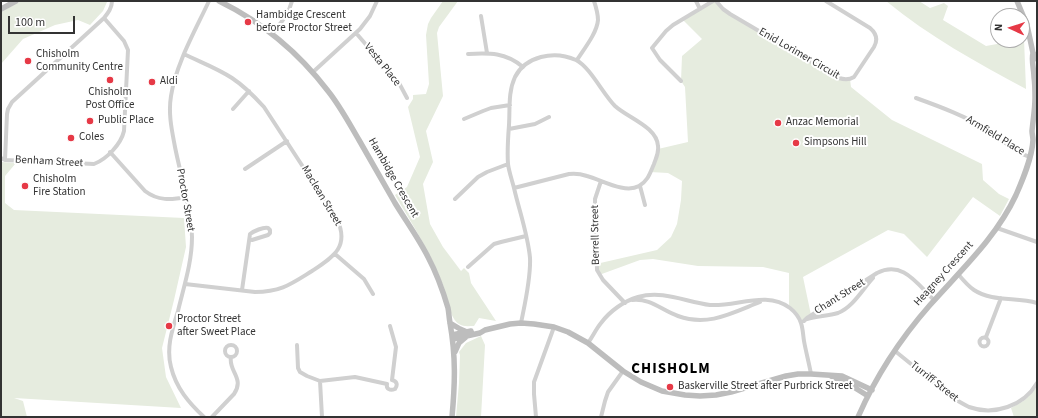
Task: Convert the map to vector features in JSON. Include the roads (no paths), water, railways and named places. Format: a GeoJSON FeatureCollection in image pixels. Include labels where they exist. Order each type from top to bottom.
{"type":"FeatureCollection","features":[{"type":"Feature","properties":{"kind":"street"},"geometry":{"type":"LineString","coordinates":[[1,9],[16,1]]}},
{"type":"Feature","properties":{"kind":"street","name":"Proctor Street"},"geometry":{"type":"LineString","coordinates":[[204,417],[192,406],[180,390],[175,379],[169,355],[171,336],[189,270],[192,236],[186,197],[172,133],[170,112],[173,84],[177,71],[209,1]]}},
{"type":"Feature","properties":{"kind":"street","name":"Hambidge Crescent"},"geometry":{"type":"LineString","coordinates":[[219,1],[272,34],[313,72],[343,113],[401,213],[428,256],[442,289],[450,322],[454,353],[455,379],[452,417]]}},
{"type":"Feature","properties":{"kind":"street"},"geometry":{"type":"LineString","coordinates":[[272,34],[286,17],[292,1]]}},
{"type":"Feature","properties":{"kind":"street"},"geometry":{"type":"LineString","coordinates":[[313,72],[356,33],[370,16],[377,1]]}},
{"type":"Feature","properties":{"kind":"street"},"geometry":{"type":"LineString","coordinates":[[577,60],[596,27],[598,12],[594,1],[598,1]]}},
{"type":"Feature","properties":{"kind":"street"},"geometry":{"type":"LineString","coordinates":[[696,1],[700,9]]}},
{"type":"Feature","properties":{"kind":"street"},"geometry":{"type":"LineString","coordinates":[[681,81],[660,60],[652,48],[673,25],[713,1]]}},
{"type":"Feature","properties":{"kind":"street","name":"Enid Lorimer Circuit"},"geometry":{"type":"LineString","coordinates":[[716,1],[730,14],[838,78],[846,80],[850,79],[854,76],[874,47],[877,38],[870,28],[826,1]]}},
{"type":"Feature","properties":{"kind":"street","name":"Heagney Crescent"},"geometry":{"type":"LineString","coordinates":[[1017,1],[1027,25],[1037,59]]}},
{"type":"Feature","properties":{"kind":"street"},"geometry":{"type":"LineString","coordinates":[[2,160],[7,114],[12,102],[104,18],[109,12],[112,2]]}},
{"type":"Feature","properties":{"kind":"street"},"geometry":{"type":"LineString","coordinates":[[481,16],[487,53]]}},
{"type":"Feature","properties":{"kind":"street","name":"Benham Street"},"geometry":{"type":"LineString","coordinates":[[2,160],[90,164],[102,160],[120,143],[123,138],[124,131],[128,55],[127,46],[104,18]]}},
{"type":"Feature","properties":{"kind":"street","name":"Vesta Place"},"geometry":{"type":"LineString","coordinates":[[356,33],[399,83],[407,98]]}},
{"type":"Feature","properties":{"kind":"street"},"geometry":{"type":"LineString","coordinates":[[468,54],[487,53],[504,56],[523,66]]}},
{"type":"Feature","properties":{"kind":"street","name":"Heagney Crescent"},"geometry":{"type":"LineString","coordinates":[[858,417],[868,396],[894,351],[934,300],[981,249],[997,228],[1016,195],[1030,157],[1033,140],[1032,132],[1036,100],[1032,57],[1034,53]]}},
{"type":"Feature","properties":{"kind":"street","name":"Maclean Street"},"geometry":{"type":"LineString","coordinates":[[184,54],[232,77],[249,91],[269,113],[337,219],[342,237],[335,254]]}},
{"type":"Feature","properties":{"kind":"street"},"geometry":{"type":"LineString","coordinates":[[514,188],[569,174],[576,174],[586,175],[626,189],[632,189],[640,186],[649,177],[658,153],[657,140],[648,129],[616,106],[586,68],[577,60],[552,55],[538,58],[523,66],[515,78],[512,86],[508,149],[508,164],[530,258],[530,271],[521,323]]}},
{"type":"Feature","properties":{"kind":"street"},"geometry":{"type":"LineString","coordinates":[[233,109],[249,91]]}},
{"type":"Feature","properties":{"kind":"street","name":"Armfield Place"},"geometry":{"type":"LineString","coordinates":[[916,98],[971,120],[988,130],[1017,152],[1030,157]]}},
{"type":"Feature","properties":{"kind":"street"},"geometry":{"type":"LineString","coordinates":[[464,119],[491,108],[510,105]]}},
{"type":"Feature","properties":{"kind":"street"},"geometry":{"type":"LineString","coordinates":[[509,129],[536,124],[549,117]]}},
{"type":"Feature","properties":{"kind":"street","name":"Heagney Crescent"},"geometry":{"type":"LineString","coordinates":[[1033,140],[1036,138],[1037,134]]}},
{"type":"Feature","properties":{"kind":"street"},"geometry":{"type":"LineString","coordinates":[[246,169],[287,141]]}},
{"type":"Feature","properties":{"kind":"street"},"geometry":{"type":"LineString","coordinates":[[110,152],[150,195],[166,200],[186,197]]}},
{"type":"Feature","properties":{"kind":"street"},"geometry":{"type":"LineString","coordinates":[[455,199],[478,177],[508,164]]}},
{"type":"Feature","properties":{"kind":"street","name":"Berrell Street"},"geometry":{"type":"LineString","coordinates":[[601,181],[596,199],[595,210],[597,270],[603,280],[626,302]]}},
{"type":"Feature","properties":{"kind":"street"},"geometry":{"type":"LineString","coordinates":[[640,186],[646,205]]}},
{"type":"Feature","properties":{"kind":"street"},"geometry":{"type":"LineString","coordinates":[[242,290],[250,234],[266,227],[270,230],[268,235],[254,240],[250,239]]}},
{"type":"Feature","properties":{"kind":"street"},"geometry":{"type":"LineString","coordinates":[[997,228],[1037,242]]}},
{"type":"Feature","properties":{"kind":"street"},"geometry":{"type":"LineString","coordinates":[[468,267],[494,244],[526,236]]}},
{"type":"Feature","properties":{"kind":"street"},"geometry":{"type":"LineString","coordinates":[[185,284],[264,292],[274,291],[306,275],[335,254],[364,279],[373,294]]}},
{"type":"Feature","properties":{"kind":"street","name":"Chant Street"},"geometry":{"type":"LineString","coordinates":[[802,322],[877,273],[889,269],[903,271],[934,300]]}},
{"type":"Feature","properties":{"kind":"street","name":"Chant Street"},"geometry":{"type":"LineString","coordinates":[[802,322],[815,317],[836,314],[843,311],[852,304],[877,273]]}},
{"type":"Feature","properties":{"kind":"street"},"geometry":{"type":"LineString","coordinates":[[958,274],[980,294],[1037,303]]}},
{"type":"Feature","properties":{"kind":"street"},"geometry":{"type":"LineString","coordinates":[[588,343],[599,326],[612,311],[637,297],[660,295],[710,305],[764,300],[785,305],[794,312],[802,322],[810,374]]}},
{"type":"Feature","properties":{"kind":"street"},"geometry":{"type":"LineString","coordinates":[[986,337],[1001,298]]}},
{"type":"Feature","properties":{"kind":"street"},"geometry":{"type":"LineString","coordinates":[[626,302],[637,300],[646,301],[677,316],[702,321],[722,317],[764,300]]}},
{"type":"Feature","properties":{"kind":"street"},"geometry":{"type":"LineString","coordinates":[[450,322],[468,334]]}},
{"type":"Feature","properties":{"kind":"street"},"geometry":{"type":"LineString","coordinates":[[452,337],[510,324],[521,323],[554,327],[568,332],[588,343],[623,371],[641,382],[662,390],[685,395],[716,395],[798,374],[842,376],[872,390]]}},
{"type":"Feature","properties":{"kind":"street"},"geometry":{"type":"LineString","coordinates":[[387,384],[392,380],[396,347],[390,326]]}},
{"type":"Feature","properties":{"kind":"street"},"geometry":{"type":"LineString","coordinates":[[536,417],[534,382],[554,327]]}},
{"type":"Feature","properties":{"kind":"street"},"geometry":{"type":"LineString","coordinates":[[454,353],[459,343],[468,334]]}},
{"type":"Feature","properties":{"kind":"street"},"geometry":{"type":"LineString","coordinates":[[298,345],[298,368],[300,372],[306,376],[320,381],[355,377],[387,384]]}},
{"type":"Feature","properties":{"kind":"street","name":"Turriff Street"},"geometry":{"type":"LineString","coordinates":[[894,351],[953,398],[976,409],[996,410],[1006,408],[1027,395],[1037,383]]}},
{"type":"Feature","properties":{"kind":"street"},"geometry":{"type":"LineString","coordinates":[[212,417],[237,390],[238,385],[231,364],[231,357]]}},
{"type":"Feature","properties":{"kind":"street"},"geometry":{"type":"LineString","coordinates":[[601,417],[608,392],[623,371]]}},
{"type":"Feature","properties":{"kind":"street"},"geometry":{"type":"LineString","coordinates":[[831,376],[856,388],[868,396]]}},
{"type":"Feature","properties":{"kind":"street"},"geometry":{"type":"LineString","coordinates":[[387,384],[388,389],[395,389],[396,384],[392,380]]}},
{"type":"Feature","properties":{"kind":"street"},"geometry":{"type":"LineString","coordinates":[[320,381],[322,417]]}},
{"type":"Feature","properties":{"kind":"place","name":"Hambidge Crescent before Proctor Street"},"geometry":{"type":"Point","coordinates":[248,22]}},
{"type":"Feature","properties":{"kind":"place","name":"Chisholm Community Centre"},"geometry":{"type":"Point","coordinates":[28,61]}},
{"type":"Feature","properties":{"kind":"place","name":"Chisholm Post Office"},"geometry":{"type":"Point","coordinates":[110,80]}},
{"type":"Feature","properties":{"kind":"place","name":"Aldi"},"geometry":{"type":"Point","coordinates":[152,82]}},
{"type":"Feature","properties":{"kind":"place","name":"Public Place"},"geometry":{"type":"Point","coordinates":[90,121]}},
{"type":"Feature","properties":{"kind":"place","name":"Anzac Memorial"},"geometry":{"type":"Point","coordinates":[778,123]}},
{"type":"Feature","properties":{"kind":"place","name":"Coles"},"geometry":{"type":"Point","coordinates":[71,138]}},
{"type":"Feature","properties":{"kind":"place","name":"Simpsons Hill"},"geometry":{"type":"Point","coordinates":[796,143]}},
{"type":"Feature","properties":{"kind":"place","name":"Chisholm Fire Station"},"geometry":{"type":"Point","coordinates":[25,186]}},
{"type":"Feature","properties":{"kind":"place","name":"Proctor Street after Sweet Place"},"geometry":{"type":"Point","coordinates":[169,326]}},
{"type":"Feature","properties":{"kind":"place","name":"Baskerville Street after Purbrick Street"},"geometry":{"type":"Point","coordinates":[670,387]}},
{"type":"Feature","properties":{"kind":"district","name":"CHISHOLM"},"geometry":{"type":"Point","coordinates":[671,370]}}]}
